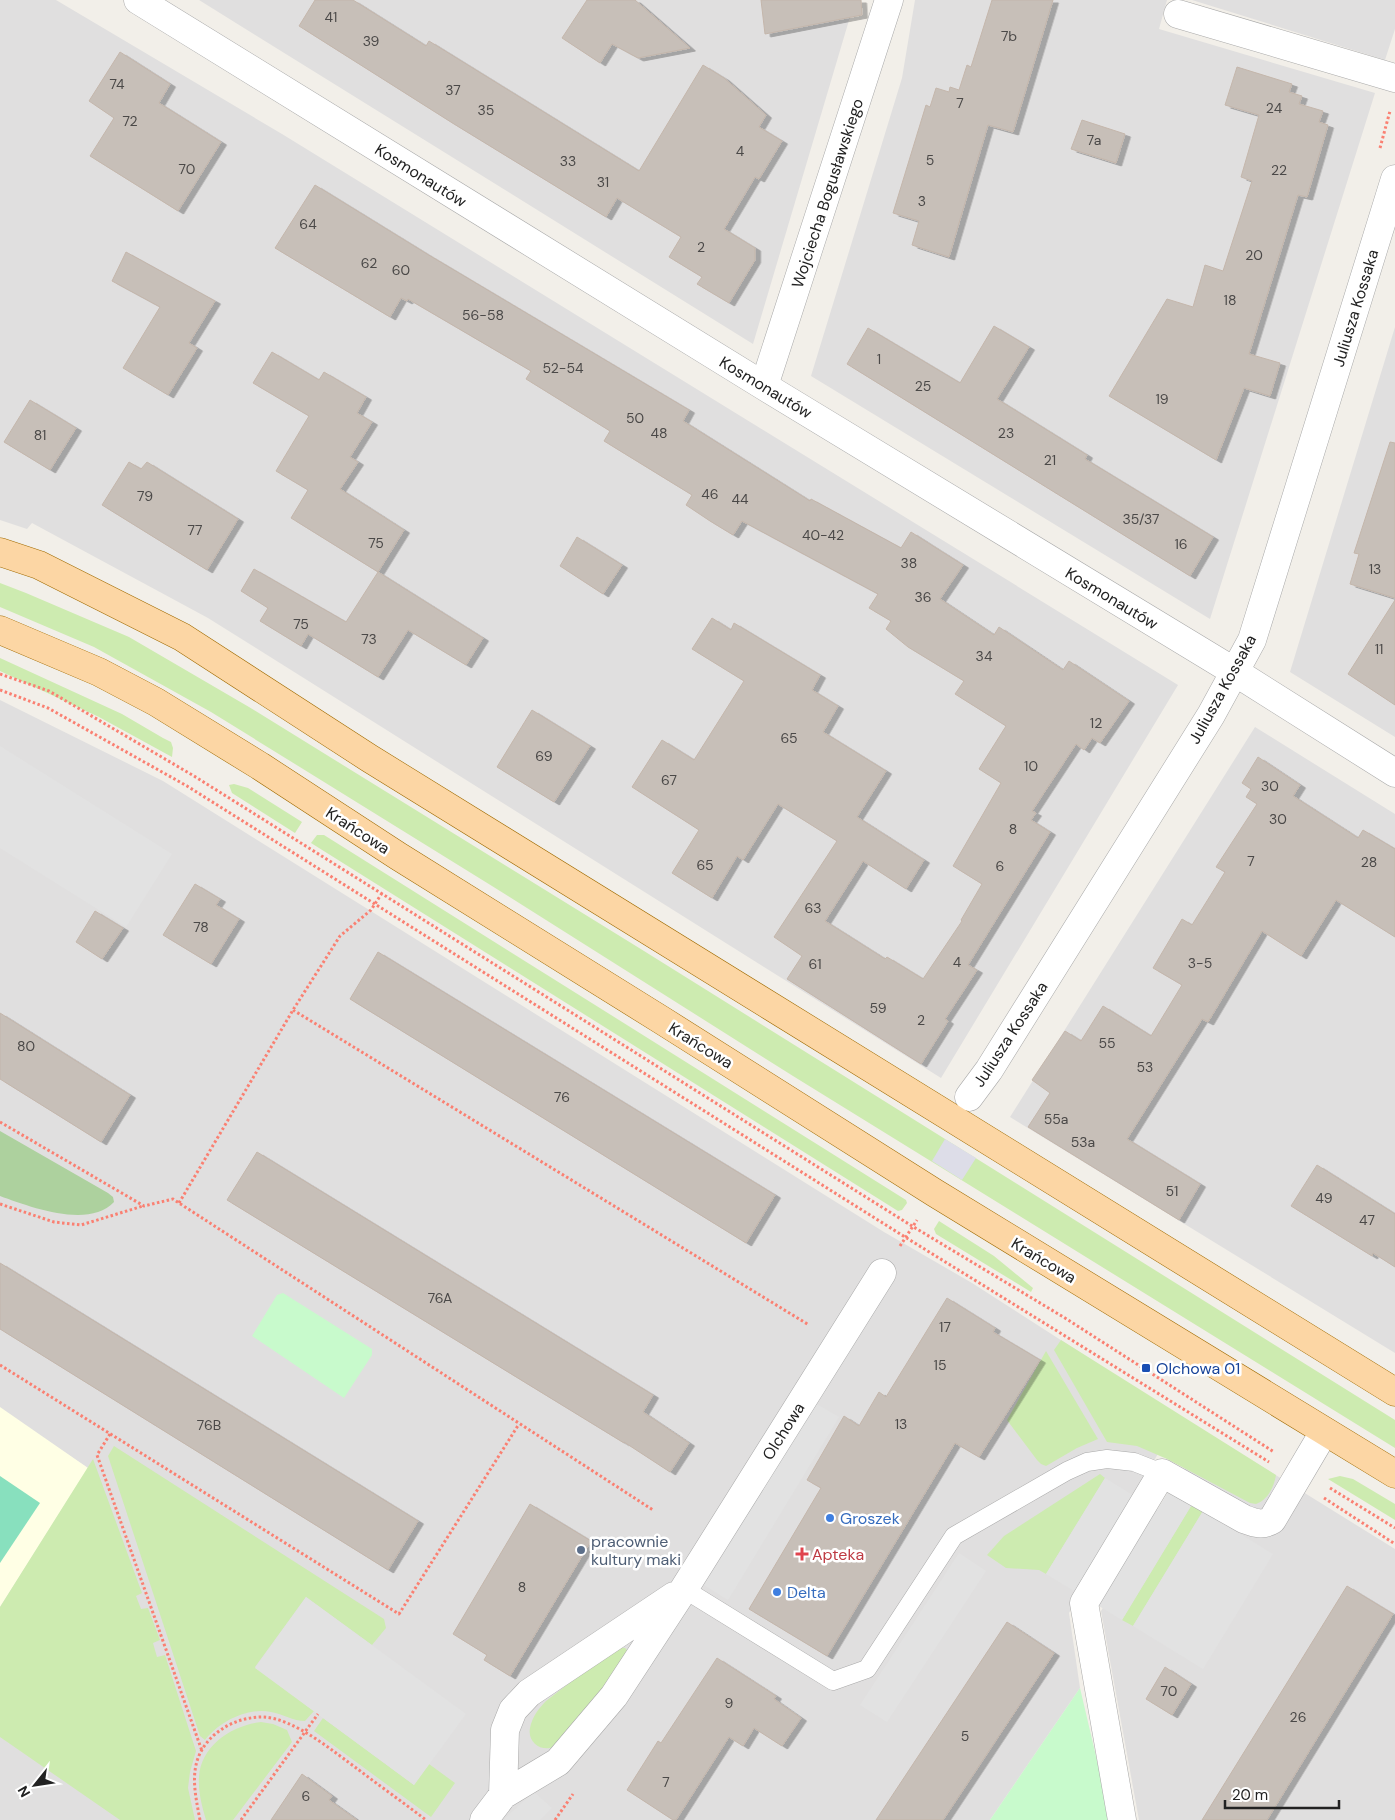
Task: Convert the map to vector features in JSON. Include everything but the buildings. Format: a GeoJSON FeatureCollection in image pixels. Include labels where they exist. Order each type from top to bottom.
{"type":"FeatureCollection","features":[{"type":"Feature","properties":{"kind":"main road"},"geometry":{"type":"LineString","coordinates":[[0,552],[39,565],[182,637],[369,758],[1395,1392]]}},
{"type":"Feature","properties":{"kind":"main road","name":"Krańcowa"},"geometry":{"type":"LineString","coordinates":[[0,630],[99,672],[179,716],[260,766],[398,856],[935,1193],[1395,1474]]}},
{"type":"Feature","properties":{"kind":"street","name":"Kosmonautów"},"geometry":{"type":"LineString","coordinates":[[138,0],[764,386],[1235,672],[1395,773]]}},
{"type":"Feature","properties":{"kind":"street","name":"Wojciecha Bogusławskiego"},"geometry":{"type":"LineString","coordinates":[[764,386],[889,0]]}},
{"type":"Feature","properties":{"kind":"street"},"geometry":{"type":"LineString","coordinates":[[1178,14],[1395,78]]}},
{"type":"Feature","properties":{"kind":"street","name":"Juliusza Kossaka"},"geometry":{"type":"LineString","coordinates":[[969,1097],[994,1062],[1211,715],[1252,640],[1395,179]]}},
{"type":"Feature","properties":{"kind":"street","name":"Olchowa"},"geometry":{"type":"LineString","coordinates":[[484,1820],[503,1795],[558,1762],[614,1696],[684,1589],[882,1273]]}},
{"type":"Feature","properties":{"kind":"street"},"geometry":{"type":"LineString","coordinates":[[1122,1820],[1084,1603],[1162,1473],[1244,1519],[1259,1524],[1266,1524],[1272,1520],[1324,1432]]}},
{"type":"Feature","properties":{"kind":"street","name":"Olchowa"},"geometry":{"type":"LineString","coordinates":[[503,1795],[505,1730],[513,1710],[529,1693],[684,1589]]}},
{"type":"Feature","properties":{"kind":"lane"},"geometry":{"type":"LineString","coordinates":[[684,1589],[832,1680],[867,1669],[954,1536],[1067,1471],[1088,1462],[1107,1459],[1134,1462],[1162,1473]]}},
{"type":"Feature","properties":{"kind":"path"},"geometry":{"type":"LineString","coordinates":[[0,674],[48,691],[194,776],[912,1226],[1065,1318],[1299,1474],[1395,1544]]}},
{"type":"Feature","properties":{"kind":"path"},"geometry":{"type":"LineString","coordinates":[[0,690],[48,708],[187,786],[905,1237],[1299,1474],[1395,1528]]}},
{"type":"Feature","properties":{"kind":"path"},"geometry":{"type":"LineString","coordinates":[[179,1203],[293,1010],[340,936],[371,910],[382,893]]}},
{"type":"Feature","properties":{"kind":"path"},"geometry":{"type":"LineString","coordinates":[[293,1010],[838,1343]]}},
{"type":"Feature","properties":{"kind":"path"},"geometry":{"type":"LineString","coordinates":[[0,1122],[144,1206]]}},
{"type":"Feature","properties":{"kind":"path"},"geometry":{"type":"LineString","coordinates":[[0,1204],[54,1222],[81,1226],[144,1206],[173,1200],[653,1510]]}},
{"type":"Feature","properties":{"kind":"path"},"geometry":{"type":"LineString","coordinates":[[0,1365],[399,1614],[519,1424]]}},
{"type":"Feature","properties":{"kind":"path"},"geometry":{"type":"LineString","coordinates":[[110,1434],[97,1455],[202,1751]]}},
{"type":"Feature","properties":{"kind":"path"},"geometry":{"type":"LineString","coordinates":[[241,1820],[318,1714]]}},
{"type":"Feature","properties":{"kind":"path"},"geometry":{"type":"LineString","coordinates":[[200,1820],[194,1791],[194,1774],[205,1744],[220,1730],[234,1723],[247,1718],[265,1717],[306,1731],[426,1820]]}},
{"type":"Feature","properties":{"kind":"shaded area"},"geometry":{"type":"Polygon","coordinates":[[[0,0],[56,0],[282,134],[1178,685],[941,1078],[208,618],[32,523],[27,529],[0,520],[0,0]]]}},
{"type":"Feature","properties":{"kind":"shaded area"},"geometry":{"type":"Polygon","coordinates":[[[199,0],[855,0],[753,344],[199,0]]]}},
{"type":"Feature","properties":{"kind":"shaded area"},"geometry":{"type":"Polygon","coordinates":[[[915,0],[1167,0],[1159,29],[1375,93],[1210,619],[811,376],[902,78],[915,0]]]}},
{"type":"Feature","properties":{"kind":"shaded area"},"geometry":{"type":"Polygon","coordinates":[[[1192,0],[1395,0],[1395,29],[1385,60],[1192,0]]]}},
{"type":"Feature","properties":{"kind":"shaded area"},"geometry":{"type":"Polygon","coordinates":[[[1395,327],[1395,737],[1290,672],[1395,327]]]}},
{"type":"Feature","properties":{"kind":"shaded area"},"geometry":{"type":"Polygon","coordinates":[[[0,700],[163,781],[884,1232],[972,1283],[1179,1416],[1069,1613],[1080,1688],[990,1820],[0,1820],[0,1607],[88,1468],[0,1409],[0,700]]]}},
{"type":"Feature","properties":{"kind":"shaded area"},"geometry":{"type":"Polygon","coordinates":[[[1255,727],[1395,814],[1395,1353],[1010,1117],[1255,727]]]}},
{"type":"Feature","properties":{"kind":"shaded area"},"geometry":{"type":"Polygon","coordinates":[[[0,746],[172,854],[126,927],[0,848],[0,746]]]}},
{"type":"Feature","properties":{"kind":"shaded area"},"geometry":{"type":"Polygon","coordinates":[[[945,1139],[976,1158],[962,1180],[932,1161],[945,1139]]]}},
{"type":"Feature","properties":{"kind":"shaded area"},"geometry":{"type":"Polygon","coordinates":[[[815,1403],[839,1417],[728,1600],[704,1585],[815,1403]]]}},
{"type":"Feature","properties":{"kind":"shaded area"},"geometry":{"type":"Polygon","coordinates":[[[0,1407],[88,1468],[0,1607],[0,1407]]]}},
{"type":"Feature","properties":{"kind":"shaded area"},"geometry":{"type":"Polygon","coordinates":[[[1206,1432],[1395,1549],[1395,1820],[1139,1820],[1101,1611],[1206,1432]]]}},
{"type":"Feature","properties":{"kind":"shaded area"},"geometry":{"type":"Polygon","coordinates":[[[1105,1478],[1157,1510],[1168,1492],[1191,1506],[1122,1620],[1046,1574],[1105,1478]]]}},
{"type":"Feature","properties":{"kind":"shaded area"},"geometry":{"type":"Polygon","coordinates":[[[1203,1511],[1273,1554],[1203,1669],[1133,1626],[1203,1511]]]}},
{"type":"Feature","properties":{"kind":"shaded area"},"geometry":{"type":"Polygon","coordinates":[[[959,1553],[986,1571],[887,1722],[860,1705],[959,1553]]]}},
{"type":"Feature","properties":{"kind":"shaded area"},"geometry":{"type":"Polygon","coordinates":[[[306,1597],[466,1714],[414,1785],[255,1668],[306,1597]]]}},
{"type":"Feature","properties":{"kind":"shaded area"},"geometry":{"type":"Polygon","coordinates":[[[534,1792],[552,1808],[540,1820],[503,1820],[534,1792]]]}},
{"type":"Feature","properties":{"kind":"green space"},"geometry":{"type":"Polygon","coordinates":[[[0,583],[129,637],[249,707],[644,951],[1395,1420],[1395,1448],[793,1076],[211,712],[94,647],[0,607],[0,583]]]}},
{"type":"Feature","properties":{"kind":"green space"},"geometry":{"type":"Polygon","coordinates":[[[0,658],[122,714],[171,742],[173,748],[172,757],[99,717],[0,671],[0,658]]]}},
{"type":"Feature","properties":{"kind":"green space"},"geometry":{"type":"Polygon","coordinates":[[[234,784],[248,788],[302,822],[295,833],[232,793],[229,785],[234,784]]]}},
{"type":"Feature","properties":{"kind":"green space"},"geometry":{"type":"Polygon","coordinates":[[[317,835],[324,835],[906,1200],[907,1203],[902,1210],[898,1211],[311,843],[317,835]]]}},
{"type":"Feature","properties":{"kind":"green space"},"geometry":{"type":"Polygon","coordinates":[[[0,1131],[108,1193],[113,1197],[114,1202],[103,1210],[90,1214],[75,1215],[43,1210],[0,1196],[0,1131]]]}},
{"type":"Feature","properties":{"kind":"green space"},"geometry":{"type":"Polygon","coordinates":[[[939,1221],[994,1256],[1033,1288],[1031,1292],[936,1234],[934,1229],[939,1221]]]}},
{"type":"Feature","properties":{"kind":"green space"},"geometry":{"type":"Polygon","coordinates":[[[283,1293],[372,1349],[372,1355],[344,1398],[252,1336],[277,1295],[283,1293]]]}},
{"type":"Feature","properties":{"kind":"green space"},"geometry":{"type":"Polygon","coordinates":[[[1061,1340],[1276,1475],[1274,1484],[1267,1496],[1256,1504],[1250,1503],[1167,1459],[1137,1446],[1107,1442],[1054,1350],[1061,1340]]]}},
{"type":"Feature","properties":{"kind":"green space"},"geometry":{"type":"Polygon","coordinates":[[[1046,1351],[1098,1439],[1077,1448],[1046,1466],[1037,1460],[1007,1420],[1046,1351]]]}},
{"type":"Feature","properties":{"kind":"green space"},"geometry":{"type":"Polygon","coordinates":[[[114,1446],[384,1619],[386,1628],[372,1645],[306,1597],[255,1667],[314,1711],[305,1721],[271,1712],[253,1712],[234,1717],[218,1727],[205,1740],[200,1736],[108,1456],[114,1446]]]}},
{"type":"Feature","properties":{"kind":"green space"},"geometry":{"type":"Polygon","coordinates":[[[93,1459],[142,1593],[136,1596],[141,1609],[148,1608],[160,1640],[153,1643],[157,1657],[165,1655],[196,1751],[188,1788],[195,1820],[120,1820],[0,1737],[0,1607],[93,1459]]]}},
{"type":"Feature","properties":{"kind":"green space"},"geometry":{"type":"Polygon","coordinates":[[[1100,1474],[1105,1478],[1046,1574],[1039,1570],[1006,1568],[987,1555],[1004,1536],[1100,1474]]]}},
{"type":"Feature","properties":{"kind":"green space"},"geometry":{"type":"Polygon","coordinates":[[[0,1476],[40,1503],[0,1563],[0,1476]]]}},
{"type":"Feature","properties":{"kind":"green space"},"geometry":{"type":"Polygon","coordinates":[[[1340,1476],[1353,1479],[1395,1504],[1395,1520],[1328,1479],[1340,1476]]]}},
{"type":"Feature","properties":{"kind":"green space"},"geometry":{"type":"Polygon","coordinates":[[[1191,1506],[1203,1511],[1133,1626],[1122,1620],[1191,1506]]]}},
{"type":"Feature","properties":{"kind":"green space"},"geometry":{"type":"Polygon","coordinates":[[[616,1647],[625,1648],[629,1652],[629,1658],[555,1746],[546,1748],[533,1742],[530,1733],[531,1724],[534,1716],[546,1701],[616,1647]]]}},
{"type":"Feature","properties":{"kind":"green space"},"geometry":{"type":"Polygon","coordinates":[[[1080,1688],[1111,1820],[990,1820],[1080,1688]]]}},
{"type":"Feature","properties":{"kind":"green space"},"geometry":{"type":"Polygon","coordinates":[[[323,1718],[414,1785],[429,1764],[455,1783],[431,1817],[314,1731],[323,1718]]]}},
{"type":"Feature","properties":{"kind":"green space"},"geometry":{"type":"Polygon","coordinates":[[[261,1722],[273,1724],[287,1730],[292,1742],[233,1820],[206,1820],[201,1799],[199,1777],[206,1755],[212,1746],[230,1732],[240,1727],[261,1722]]]}},
{"type":"Feature","properties":{"kind":"place","name":"Olchowa 01"},"geometry":{"type":"Point","coordinates":[1146,1368]}},
{"type":"Feature","properties":{"kind":"place","name":"Groszek"},"geometry":{"type":"Point","coordinates":[830,1518]}},
{"type":"Feature","properties":{"kind":"place","name":"pracownie kultury maki"},"geometry":{"type":"Point","coordinates":[581,1550]}},
{"type":"Feature","properties":{"kind":"place","name":"Apteka"},"geometry":{"type":"Point","coordinates":[802,1554]}},
{"type":"Feature","properties":{"kind":"place","name":"Delta"},"geometry":{"type":"Point","coordinates":[777,1592]}}]}
